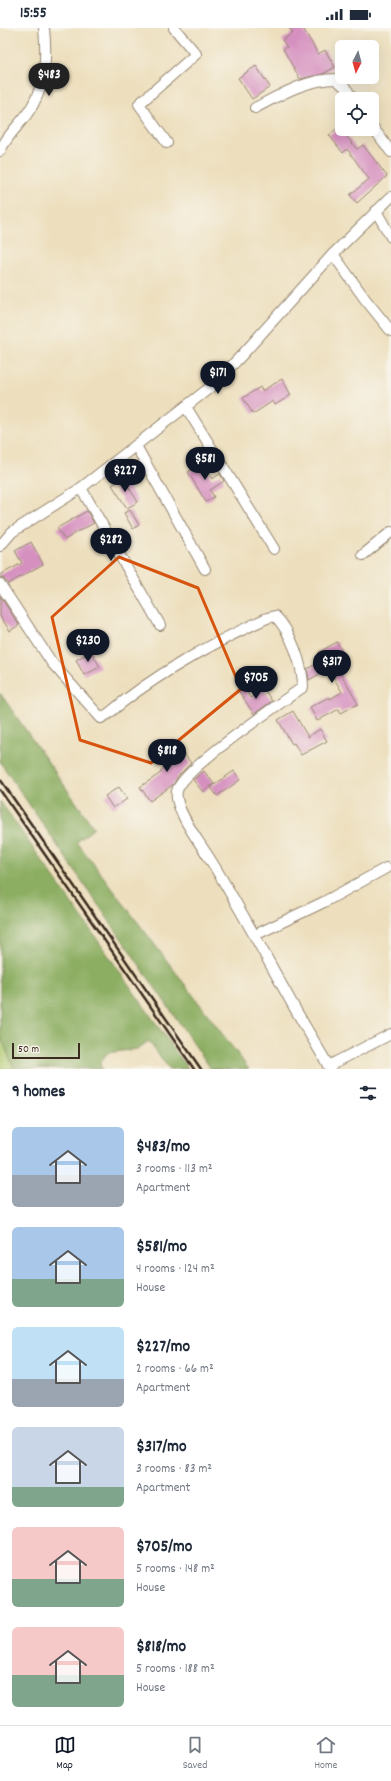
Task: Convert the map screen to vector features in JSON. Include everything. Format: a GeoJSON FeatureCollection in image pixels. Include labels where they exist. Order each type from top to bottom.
{"type":"FeatureCollection","features":[{"type":"Feature","properties":{"kind":"street"},"geometry":{"type":"LineString","coordinates":[[0,151],[28,112],[39,91],[45,72],[44,28]]}},
{"type":"Feature","properties":{"kind":"street"},"geometry":{"type":"LineString","coordinates":[[167,143],[139,104],[196,54],[174,28]]}},
{"type":"Feature","properties":{"kind":"street"},"geometry":{"type":"LineString","coordinates":[[255,108],[299,87],[326,79],[336,79],[348,92]]}},
{"type":"Feature","properties":{"kind":"street"},"geometry":{"type":"LineString","coordinates":[[379,136],[391,152]]}},
{"type":"Feature","properties":{"kind":"street"},"geometry":{"type":"LineString","coordinates":[[0,546],[12,532],[81,488],[212,386],[333,254],[391,196]]}},
{"type":"Feature","properties":{"kind":"street"},"geometry":{"type":"LineString","coordinates":[[376,211],[391,237]]}},
{"type":"Feature","properties":{"kind":"street"},"geometry":{"type":"LineString","coordinates":[[333,254],[391,331]]}},
{"type":"Feature","properties":{"kind":"street"},"geometry":{"type":"LineString","coordinates":[[186,407],[274,549]]}},
{"type":"Feature","properties":{"kind":"street"},"geometry":{"type":"LineString","coordinates":[[136,446],[205,569]]}},
{"type":"Feature","properties":{"kind":"street"},"geometry":{"type":"LineString","coordinates":[[81,488],[160,625]]}},
{"type":"Feature","properties":{"kind":"street"},"geometry":{"type":"LineString","coordinates":[[363,555],[391,532]]}},
{"type":"Feature","properties":{"kind":"street"},"geometry":{"type":"LineString","coordinates":[[0,584],[52,663],[101,718],[189,658],[267,618],[275,616],[280,621],[297,655],[302,669],[303,687],[202,763],[180,785],[177,790],[177,797],[188,824],[229,888],[299,1017],[329,1068],[391,1034]]}},
{"type":"Feature","properties":{"kind":"street"},"geometry":{"type":"LineString","coordinates":[[255,935],[324,902],[386,868]]}},
{"type":"Feature","properties":{"kind":"highlighted area"},"geometry":{"type":"Polygon","coordinates":[[[119,557],[198,588],[241,689],[151,763],[80,740],[52,617],[119,557]]]}},
{"type":"Feature","properties":{"kind":"green space"},"geometry":{"type":"Polygon","coordinates":[[[0,693],[94,828],[77,842],[249,1069],[211,1069],[0,762],[0,693]]]}},
{"type":"Feature","properties":{"kind":"green space"},"geometry":{"type":"Polygon","coordinates":[[[0,801],[188,1069],[169,1069],[149,1041],[137,1049],[107,1053],[100,1064],[102,1069],[14,1068],[0,1035],[0,801]]]}},
{"type":"Feature","properties":{"kind":"green space"},"geometry":{"type":"Polygon","coordinates":[[[0,1035],[14,1068],[15,1069],[0,1069],[0,1035]]]}},
{"type":"Feature","properties":{"kind":"building"},"geometry":{"type":"Polygon","coordinates":[[[289,28],[303,28],[318,54],[325,50],[335,67],[323,74],[300,79],[283,49],[287,47],[282,40],[293,33],[289,28]]]}},
{"type":"Feature","properties":{"kind":"building"},"geometry":{"type":"Polygon","coordinates":[[[256,66],[270,87],[252,99],[238,78],[256,66]]]}},
{"type":"Feature","properties":{"kind":"building"},"geometry":{"type":"Polygon","coordinates":[[[335,130],[335,136],[346,136],[357,149],[363,145],[387,176],[357,203],[350,195],[369,179],[347,149],[343,153],[329,135],[335,130]]]}},
{"type":"Feature","properties":{"kind":"building"},"geometry":{"type":"Polygon","coordinates":[[[282,379],[291,395],[275,405],[273,401],[253,414],[243,398],[260,387],[262,391],[282,379]]]}},
{"type":"Feature","properties":{"kind":"building"},"geometry":{"type":"Polygon","coordinates":[[[203,463],[212,479],[220,474],[224,481],[210,490],[214,497],[206,502],[188,472],[203,463]]]}},
{"type":"Feature","properties":{"kind":"building"},"geometry":{"type":"Polygon","coordinates":[[[123,478],[138,502],[127,508],[112,485],[123,478]]]}},
{"type":"Feature","properties":{"kind":"building"},"geometry":{"type":"Polygon","coordinates":[[[130,510],[139,525],[133,529],[124,513],[130,510]]]}},
{"type":"Feature","properties":{"kind":"building"},"geometry":{"type":"Polygon","coordinates":[[[87,511],[94,523],[79,530],[65,540],[57,528],[87,511]]]}},
{"type":"Feature","properties":{"kind":"building"},"geometry":{"type":"Polygon","coordinates":[[[31,542],[43,564],[8,584],[3,578],[0,578],[0,575],[22,563],[15,551],[31,542]]]}},
{"type":"Feature","properties":{"kind":"building"},"geometry":{"type":"Polygon","coordinates":[[[0,596],[19,625],[10,631],[0,616],[0,596]]]}},
{"type":"Feature","properties":{"kind":"building"},"geometry":{"type":"Polygon","coordinates":[[[337,642],[345,656],[334,662],[358,704],[341,713],[339,709],[317,721],[310,707],[329,697],[330,699],[342,692],[329,669],[309,680],[307,669],[323,660],[319,652],[337,642]]]}},
{"type":"Feature","properties":{"kind":"building"},"geometry":{"type":"Polygon","coordinates":[[[91,651],[100,667],[84,675],[76,660],[91,651]]]}},
{"type":"Feature","properties":{"kind":"building"},"geometry":{"type":"Polygon","coordinates":[[[244,686],[250,698],[264,689],[272,701],[254,714],[238,690],[244,686]]]}},
{"type":"Feature","properties":{"kind":"building"},"geometry":{"type":"Polygon","coordinates":[[[293,711],[308,737],[320,729],[327,741],[301,755],[294,743],[292,744],[278,720],[293,711]]]}},
{"type":"Feature","properties":{"kind":"building"},"geometry":{"type":"Polygon","coordinates":[[[175,742],[191,763],[178,776],[174,784],[150,801],[140,787],[162,772],[160,771],[173,760],[165,750],[175,742]]]}},
{"type":"Feature","properties":{"kind":"building"},"geometry":{"type":"Polygon","coordinates":[[[204,771],[214,784],[203,792],[193,780],[204,771]]]}},
{"type":"Feature","properties":{"kind":"building"},"geometry":{"type":"Polygon","coordinates":[[[234,771],[240,780],[217,796],[211,787],[234,771]]]}},
{"type":"Feature","properties":{"kind":"building"},"geometry":{"type":"Polygon","coordinates":[[[119,787],[127,799],[113,808],[105,796],[119,787]]]}},
{"type":"Feature","properties":{"kind":"railway"},"geometry":{"type":"LineString","coordinates":[[0,779],[201,1069]]}},
{"type":"Feature","properties":{"kind":"railway"},"geometry":{"type":"LineString","coordinates":[[0,790],[194,1069]]}}]}
